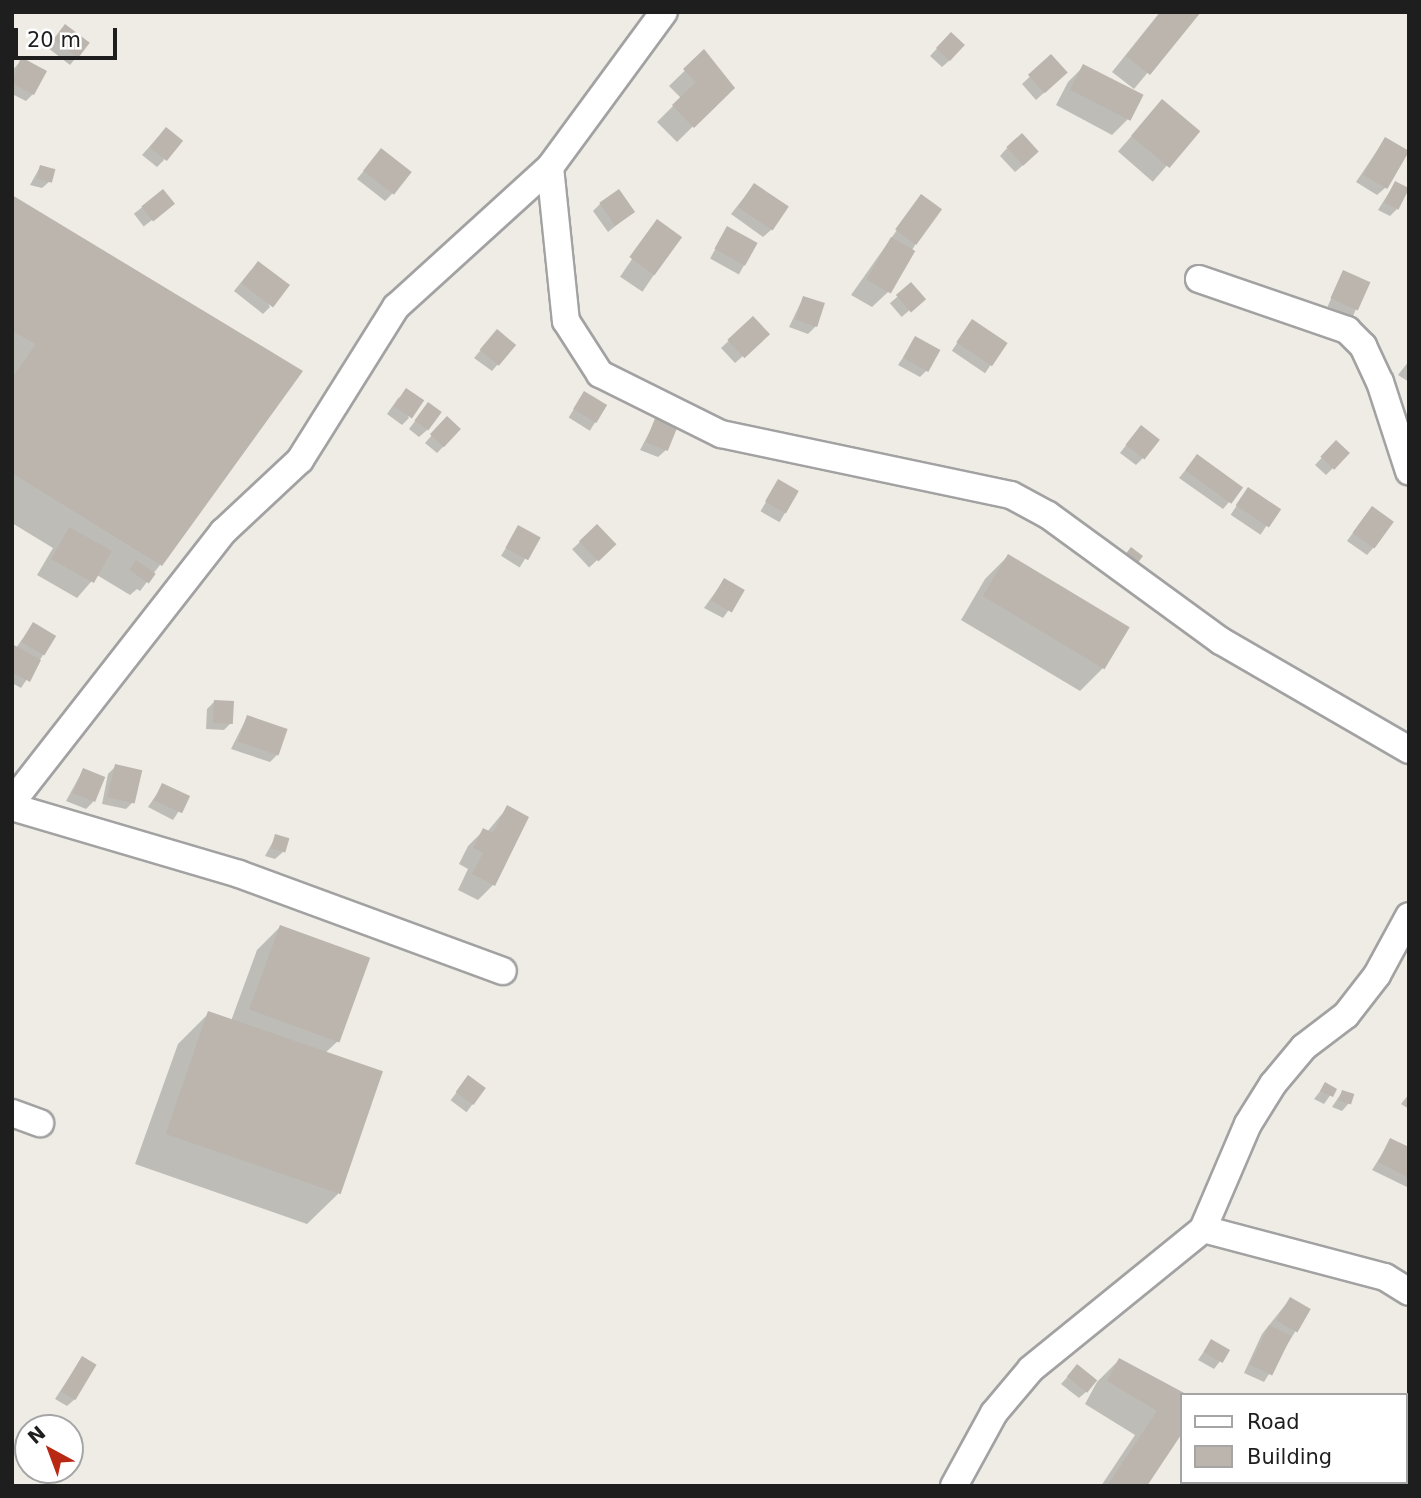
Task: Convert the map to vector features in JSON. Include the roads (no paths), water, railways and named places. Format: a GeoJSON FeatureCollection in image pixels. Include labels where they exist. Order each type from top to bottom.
{"type":"FeatureCollection","features":[{"type":"Feature","properties":{"kind":"street"},"geometry":{"type":"LineString","coordinates":[[12,802],[223,532],[300,460],[396,307],[550,167],[664,12]]}},
{"type":"Feature","properties":{"kind":"street"},"geometry":{"type":"LineString","coordinates":[[550,167],[566,321],[600,374],[721,434],[1011,495],[1048,515],[1221,641],[1409,750]]}},
{"type":"Feature","properties":{"kind":"street"},"geometry":{"type":"LineString","coordinates":[[1199,279],[1324,321],[1355,338],[1380,382],[1409,471]]}},
{"type":"Feature","properties":{"kind":"street"},"geometry":{"type":"LineString","coordinates":[[12,807],[239,874],[503,971]]}},
{"type":"Feature","properties":{"kind":"street"},"geometry":{"type":"LineString","coordinates":[[954,1486],[994,1413],[1031,1369],[1203,1229],[1248,1124],[1273,1084],[1304,1047],[1346,1015],[1377,975],[1409,916]]}},
{"type":"Feature","properties":{"kind":"street"},"geometry":{"type":"LineString","coordinates":[[12,1113],[40,1123]]}},
{"type":"Feature","properties":{"kind":"street"},"geometry":{"type":"LineString","coordinates":[[1203,1229],[1385,1277],[1409,1293]]}}]}
